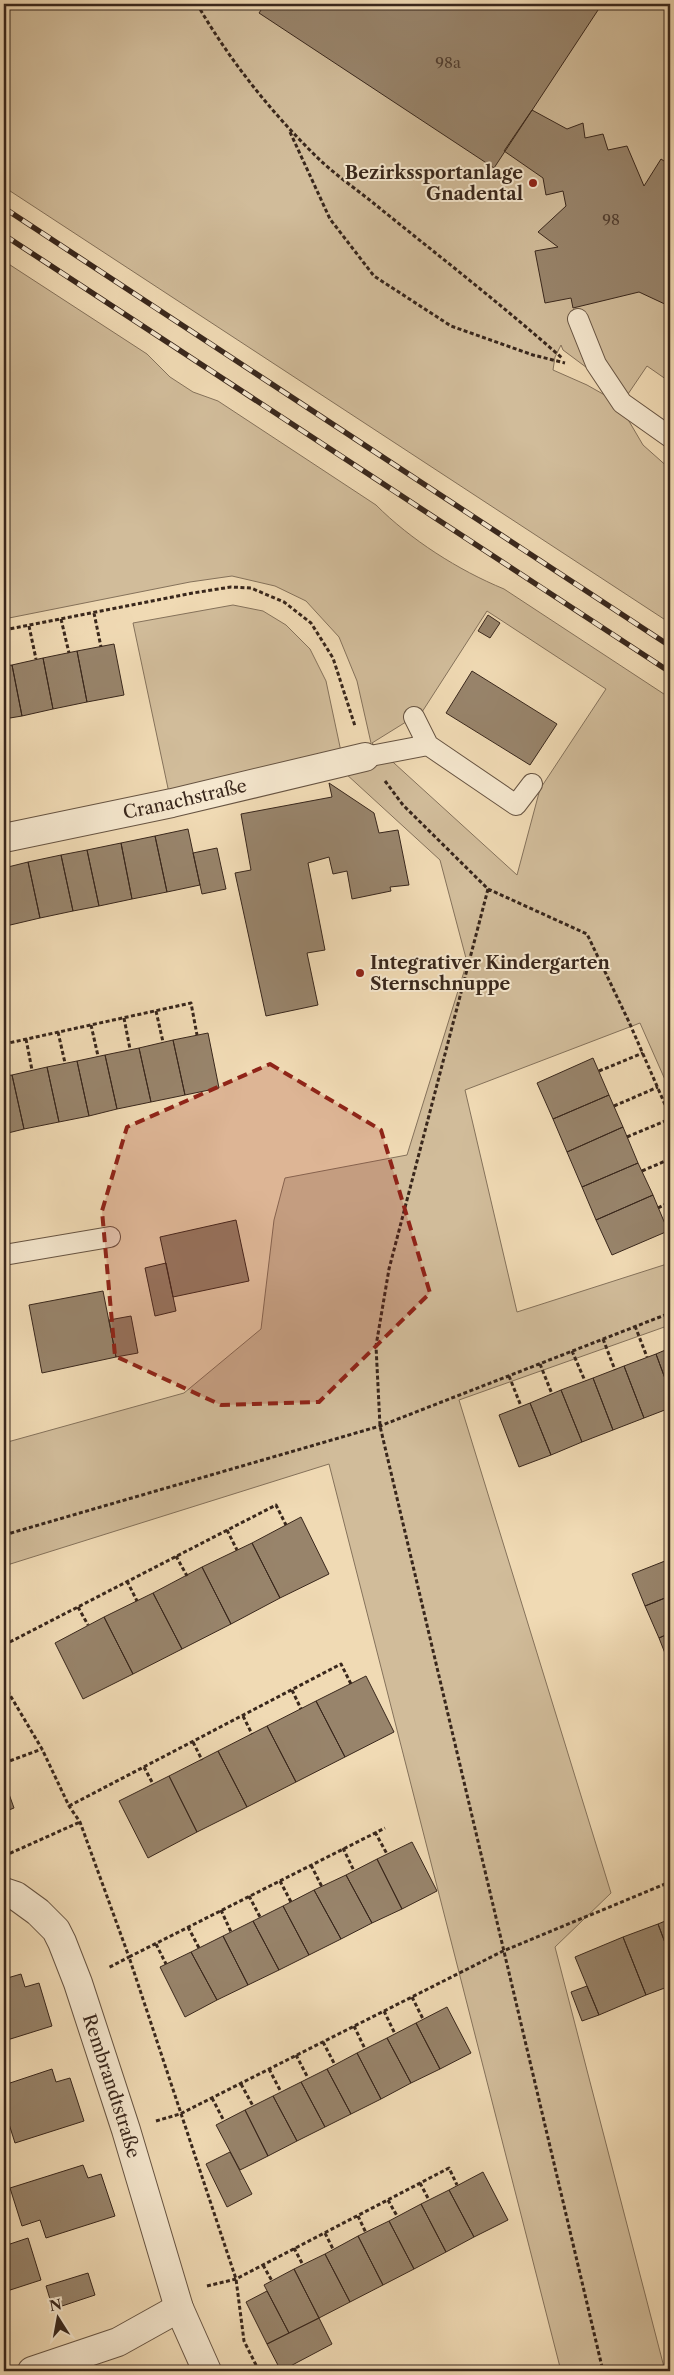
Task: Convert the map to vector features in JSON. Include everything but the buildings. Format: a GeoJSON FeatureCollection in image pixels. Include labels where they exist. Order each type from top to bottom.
{"type":"FeatureCollection","features":[{"type":"Feature","properties":{"kind":"street","name":"Cranachstraße"},"geometry":{"type":"LineString","coordinates":[[4,838],[172,803],[365,757]]}},
{"type":"Feature","properties":{"kind":"street","name":"Rembrandtstraße"},"geometry":{"type":"LineString","coordinates":[[4,1892],[27,1903],[56,1930],[78,1983],[126,2130],[177,2302],[208,2371]]}},
{"type":"Feature","properties":{"kind":"street"},"geometry":{"type":"LineString","coordinates":[[32,2371],[118,2342],[177,2302]]}},
{"type":"Feature","properties":{"kind":"lane"},"geometry":{"type":"LineString","coordinates":[[578,319],[596,364],[622,403],[670,437]]}},
{"type":"Feature","properties":{"kind":"lane"},"geometry":{"type":"LineString","coordinates":[[414,717],[428,745],[516,805],[532,784]]}},
{"type":"Feature","properties":{"kind":"lane"},"geometry":{"type":"LineString","coordinates":[[365,757],[428,745]]}},
{"type":"Feature","properties":{"kind":"lane"},"geometry":{"type":"LineString","coordinates":[[4,1255],[110,1237]]}},
{"type":"Feature","properties":{"kind":"path"},"geometry":{"type":"LineString","coordinates":[[197,4],[237,66],[289,129],[323,163],[423,244],[469,278],[570,364],[533,355],[451,326],[374,276],[330,219],[289,129]]}},
{"type":"Feature","properties":{"kind":"path"},"geometry":{"type":"LineString","coordinates":[[4,630],[231,587],[252,588],[284,602],[311,623],[333,658],[365,757],[403,805],[488,889],[587,934],[643,1053],[670,1117],[627,1137]]}},
{"type":"Feature","properties":{"kind":"path"},"geometry":{"type":"LineString","coordinates":[[94,613],[101,647]]}},
{"type":"Feature","properties":{"kind":"path"},"geometry":{"type":"LineString","coordinates":[[61,619],[69,653]]}},
{"type":"Feature","properties":{"kind":"path"},"geometry":{"type":"LineString","coordinates":[[29,626],[36,659]]}},
{"type":"Feature","properties":{"kind":"path"},"geometry":{"type":"LineString","coordinates":[[488,889],[389,1270],[376,1346],[380,1426],[603,2371]]}},
{"type":"Feature","properties":{"kind":"path"},"geometry":{"type":"LineString","coordinates":[[4,1044],[191,1003],[197,1035]]}},
{"type":"Feature","properties":{"kind":"path"},"geometry":{"type":"LineString","coordinates":[[156,1011],[163,1042]]}},
{"type":"Feature","properties":{"kind":"path"},"geometry":{"type":"LineString","coordinates":[[124,1018],[130,1049]]}},
{"type":"Feature","properties":{"kind":"path"},"geometry":{"type":"LineString","coordinates":[[91,1025],[98,1056]]}},
{"type":"Feature","properties":{"kind":"path"},"geometry":{"type":"LineString","coordinates":[[58,1032],[65,1063]]}},
{"type":"Feature","properties":{"kind":"path"},"geometry":{"type":"LineString","coordinates":[[26,1039],[32,1070]]}},
{"type":"Feature","properties":{"kind":"path"},"geometry":{"type":"LineString","coordinates":[[599,1071],[643,1053]]}},
{"type":"Feature","properties":{"kind":"path"},"geometry":{"type":"LineString","coordinates":[[614,1106],[658,1087]]}},
{"type":"Feature","properties":{"kind":"path"},"geometry":{"type":"LineString","coordinates":[[642,1171],[670,1159]]}},
{"type":"Feature","properties":{"kind":"path"},"geometry":{"type":"LineString","coordinates":[[658,1208],[670,1202]]}},
{"type":"Feature","properties":{"kind":"path"},"geometry":{"type":"LineString","coordinates":[[4,1535],[380,1426],[670,1313]]}},
{"type":"Feature","properties":{"kind":"path"},"geometry":{"type":"LineString","coordinates":[[665,1315],[670,1328]]}},
{"type":"Feature","properties":{"kind":"path"},"geometry":{"type":"LineString","coordinates":[[635,1326],[647,1357]]}},
{"type":"Feature","properties":{"kind":"path"},"geometry":{"type":"LineString","coordinates":[[603,1338],[615,1370]]}},
{"type":"Feature","properties":{"kind":"path"},"geometry":{"type":"LineString","coordinates":[[572,1351],[584,1381]]}},
{"type":"Feature","properties":{"kind":"path"},"geometry":{"type":"LineString","coordinates":[[540,1364],[552,1394]]}},
{"type":"Feature","properties":{"kind":"path"},"geometry":{"type":"LineString","coordinates":[[509,1376],[521,1406]]}},
{"type":"Feature","properties":{"kind":"path"},"geometry":{"type":"LineString","coordinates":[[4,1645],[276,1505],[286,1525]]}},
{"type":"Feature","properties":{"kind":"path"},"geometry":{"type":"LineString","coordinates":[[226,1530],[237,1550]]}},
{"type":"Feature","properties":{"kind":"path"},"geometry":{"type":"LineString","coordinates":[[176,1556],[186,1576]]}},
{"type":"Feature","properties":{"kind":"path"},"geometry":{"type":"LineString","coordinates":[[127,1581],[137,1601]]}},
{"type":"Feature","properties":{"kind":"path"},"geometry":{"type":"LineString","coordinates":[[78,1607],[88,1626]]}},
{"type":"Feature","properties":{"kind":"path"},"geometry":{"type":"LineString","coordinates":[[69,1806],[341,1664],[351,1684]]}},
{"type":"Feature","properties":{"kind":"path"},"geometry":{"type":"LineString","coordinates":[[4,1685],[42,1749],[69,1806],[80,1822],[129,1957],[236,2279],[244,2341],[259,2371]]}},
{"type":"Feature","properties":{"kind":"path"},"geometry":{"type":"LineString","coordinates":[[292,1690],[301,1709]]}},
{"type":"Feature","properties":{"kind":"path"},"geometry":{"type":"LineString","coordinates":[[243,1716],[252,1734]]}},
{"type":"Feature","properties":{"kind":"path"},"geometry":{"type":"LineString","coordinates":[[193,1742],[202,1760]]}},
{"type":"Feature","properties":{"kind":"path"},"geometry":{"type":"LineString","coordinates":[[4,1763],[42,1749]]}},
{"type":"Feature","properties":{"kind":"path"},"geometry":{"type":"LineString","coordinates":[[144,1767],[152,1784]]}},
{"type":"Feature","properties":{"kind":"path"},"geometry":{"type":"LineString","coordinates":[[4,1856],[80,1822]]}},
{"type":"Feature","properties":{"kind":"path"},"geometry":{"type":"LineString","coordinates":[[78,1983],[384,1828]]}},
{"type":"Feature","properties":{"kind":"path"},"geometry":{"type":"LineString","coordinates":[[375,1832],[387,1854]]}},
{"type":"Feature","properties":{"kind":"path"},"geometry":{"type":"LineString","coordinates":[[343,1848],[354,1871]]}},
{"type":"Feature","properties":{"kind":"path"},"geometry":{"type":"LineString","coordinates":[[311,1865],[322,1886]]}},
{"type":"Feature","properties":{"kind":"path"},"geometry":{"type":"LineString","coordinates":[[280,1881],[291,1902]]}},
{"type":"Feature","properties":{"kind":"path"},"geometry":{"type":"LineString","coordinates":[[126,2130],[180,2114],[503,1951],[670,1882]]}},
{"type":"Feature","properties":{"kind":"path"},"geometry":{"type":"LineString","coordinates":[[250,1896],[260,1917]]}},
{"type":"Feature","properties":{"kind":"path"},"geometry":{"type":"LineString","coordinates":[[221,1910],[231,1932]]}},
{"type":"Feature","properties":{"kind":"path"},"geometry":{"type":"LineString","coordinates":[[188,1927],[198,1948]]}},
{"type":"Feature","properties":{"kind":"path"},"geometry":{"type":"LineString","coordinates":[[156,1944],[166,1964]]}},
{"type":"Feature","properties":{"kind":"path"},"geometry":{"type":"LineString","coordinates":[[412,1997],[423,2020]]}},
{"type":"Feature","properties":{"kind":"path"},"geometry":{"type":"LineString","coordinates":[[384,2011],[395,2034]]}},
{"type":"Feature","properties":{"kind":"path"},"geometry":{"type":"LineString","coordinates":[[354,2026],[365,2049]]}},
{"type":"Feature","properties":{"kind":"path"},"geometry":{"type":"LineString","coordinates":[[323,2042],[335,2065]]}},
{"type":"Feature","properties":{"kind":"path"},"geometry":{"type":"LineString","coordinates":[[296,2055],[308,2078]]}},
{"type":"Feature","properties":{"kind":"path"},"geometry":{"type":"LineString","coordinates":[[269,2069],[281,2092]]}},
{"type":"Feature","properties":{"kind":"path"},"geometry":{"type":"LineString","coordinates":[[241,2084],[252,2106]]}},
{"type":"Feature","properties":{"kind":"path"},"geometry":{"type":"LineString","coordinates":[[212,2098],[224,2121]]}},
{"type":"Feature","properties":{"kind":"path"},"geometry":{"type":"LineString","coordinates":[[177,2302],[236,2279],[448,2168],[457,2185]]}},
{"type":"Feature","properties":{"kind":"path"},"geometry":{"type":"LineString","coordinates":[[420,2183],[429,2200]]}},
{"type":"Feature","properties":{"kind":"path"},"geometry":{"type":"LineString","coordinates":[[388,2200],[397,2216]]}},
{"type":"Feature","properties":{"kind":"path"},"geometry":{"type":"LineString","coordinates":[[358,2216],[366,2232]]}},
{"type":"Feature","properties":{"kind":"path"},"geometry":{"type":"LineString","coordinates":[[324,2233],[334,2249]]}},
{"type":"Feature","properties":{"kind":"path"},"geometry":{"type":"LineString","coordinates":[[294,2248],[303,2265]]}},
{"type":"Feature","properties":{"kind":"path"},"geometry":{"type":"LineString","coordinates":[[263,2265],[272,2281]]}},
{"type":"Feature","properties":{"kind":"highlighted area"},"geometry":{"type":"Polygon","coordinates":[[[270,1064],[381,1130],[430,1293],[319,1402],[221,1405],[115,1356],[102,1211],[127,1127],[270,1064]]]}},
{"type":"Feature","properties":{"kind":"shaded area"},"geometry":{"type":"Polygon","coordinates":[[[4,4],[670,4],[670,382],[647,366],[626,397],[563,350],[561,345],[555,357],[553,370],[587,385],[610,398],[623,411],[643,445],[670,469],[670,623],[4,187],[4,4]]]}},
{"type":"Feature","properties":{"kind":"shaded area"},"geometry":{"type":"Polygon","coordinates":[[[4,261],[147,354],[170,377],[193,392],[218,401],[376,505],[404,530],[436,553],[470,573],[504,589],[670,698],[670,1091],[640,1023],[465,1090],[517,1312],[670,1263],[670,1325],[459,1400],[611,1893],[555,1947],[665,2371],[561,2371],[329,1464],[4,1566],[4,1443],[184,1393],[261,1329],[274,1220],[285,1178],[407,1155],[467,962],[440,860],[345,773],[371,743],[357,681],[339,637],[306,601],[275,586],[232,576],[190,582],[4,619],[4,261]],[[487,611],[422,712],[372,743],[517,875],[540,789],[606,689],[487,611]]]}},
{"type":"Feature","properties":{"kind":"shaded area"},"geometry":{"type":"Polygon","coordinates":[[[233,605],[263,611],[286,625],[310,649],[326,681],[343,761],[169,793],[133,623],[233,605]]]}},
{"type":"Feature","properties":{"kind":"railway"},"geometry":{"type":"LineString","coordinates":[[4,208],[670,646]]}},
{"type":"Feature","properties":{"kind":"railway"},"geometry":{"type":"LineString","coordinates":[[4,235],[670,672]]}},
{"type":"Feature","properties":{"kind":"place","name":"Bezirkssportanlage Gnadental"},"geometry":{"type":"Point","coordinates":[533,183]}},
{"type":"Feature","properties":{"kind":"place","name":"Integrativer Kindergarten Sternschnuppe"},"geometry":{"type":"Point","coordinates":[360,973]}}]}
